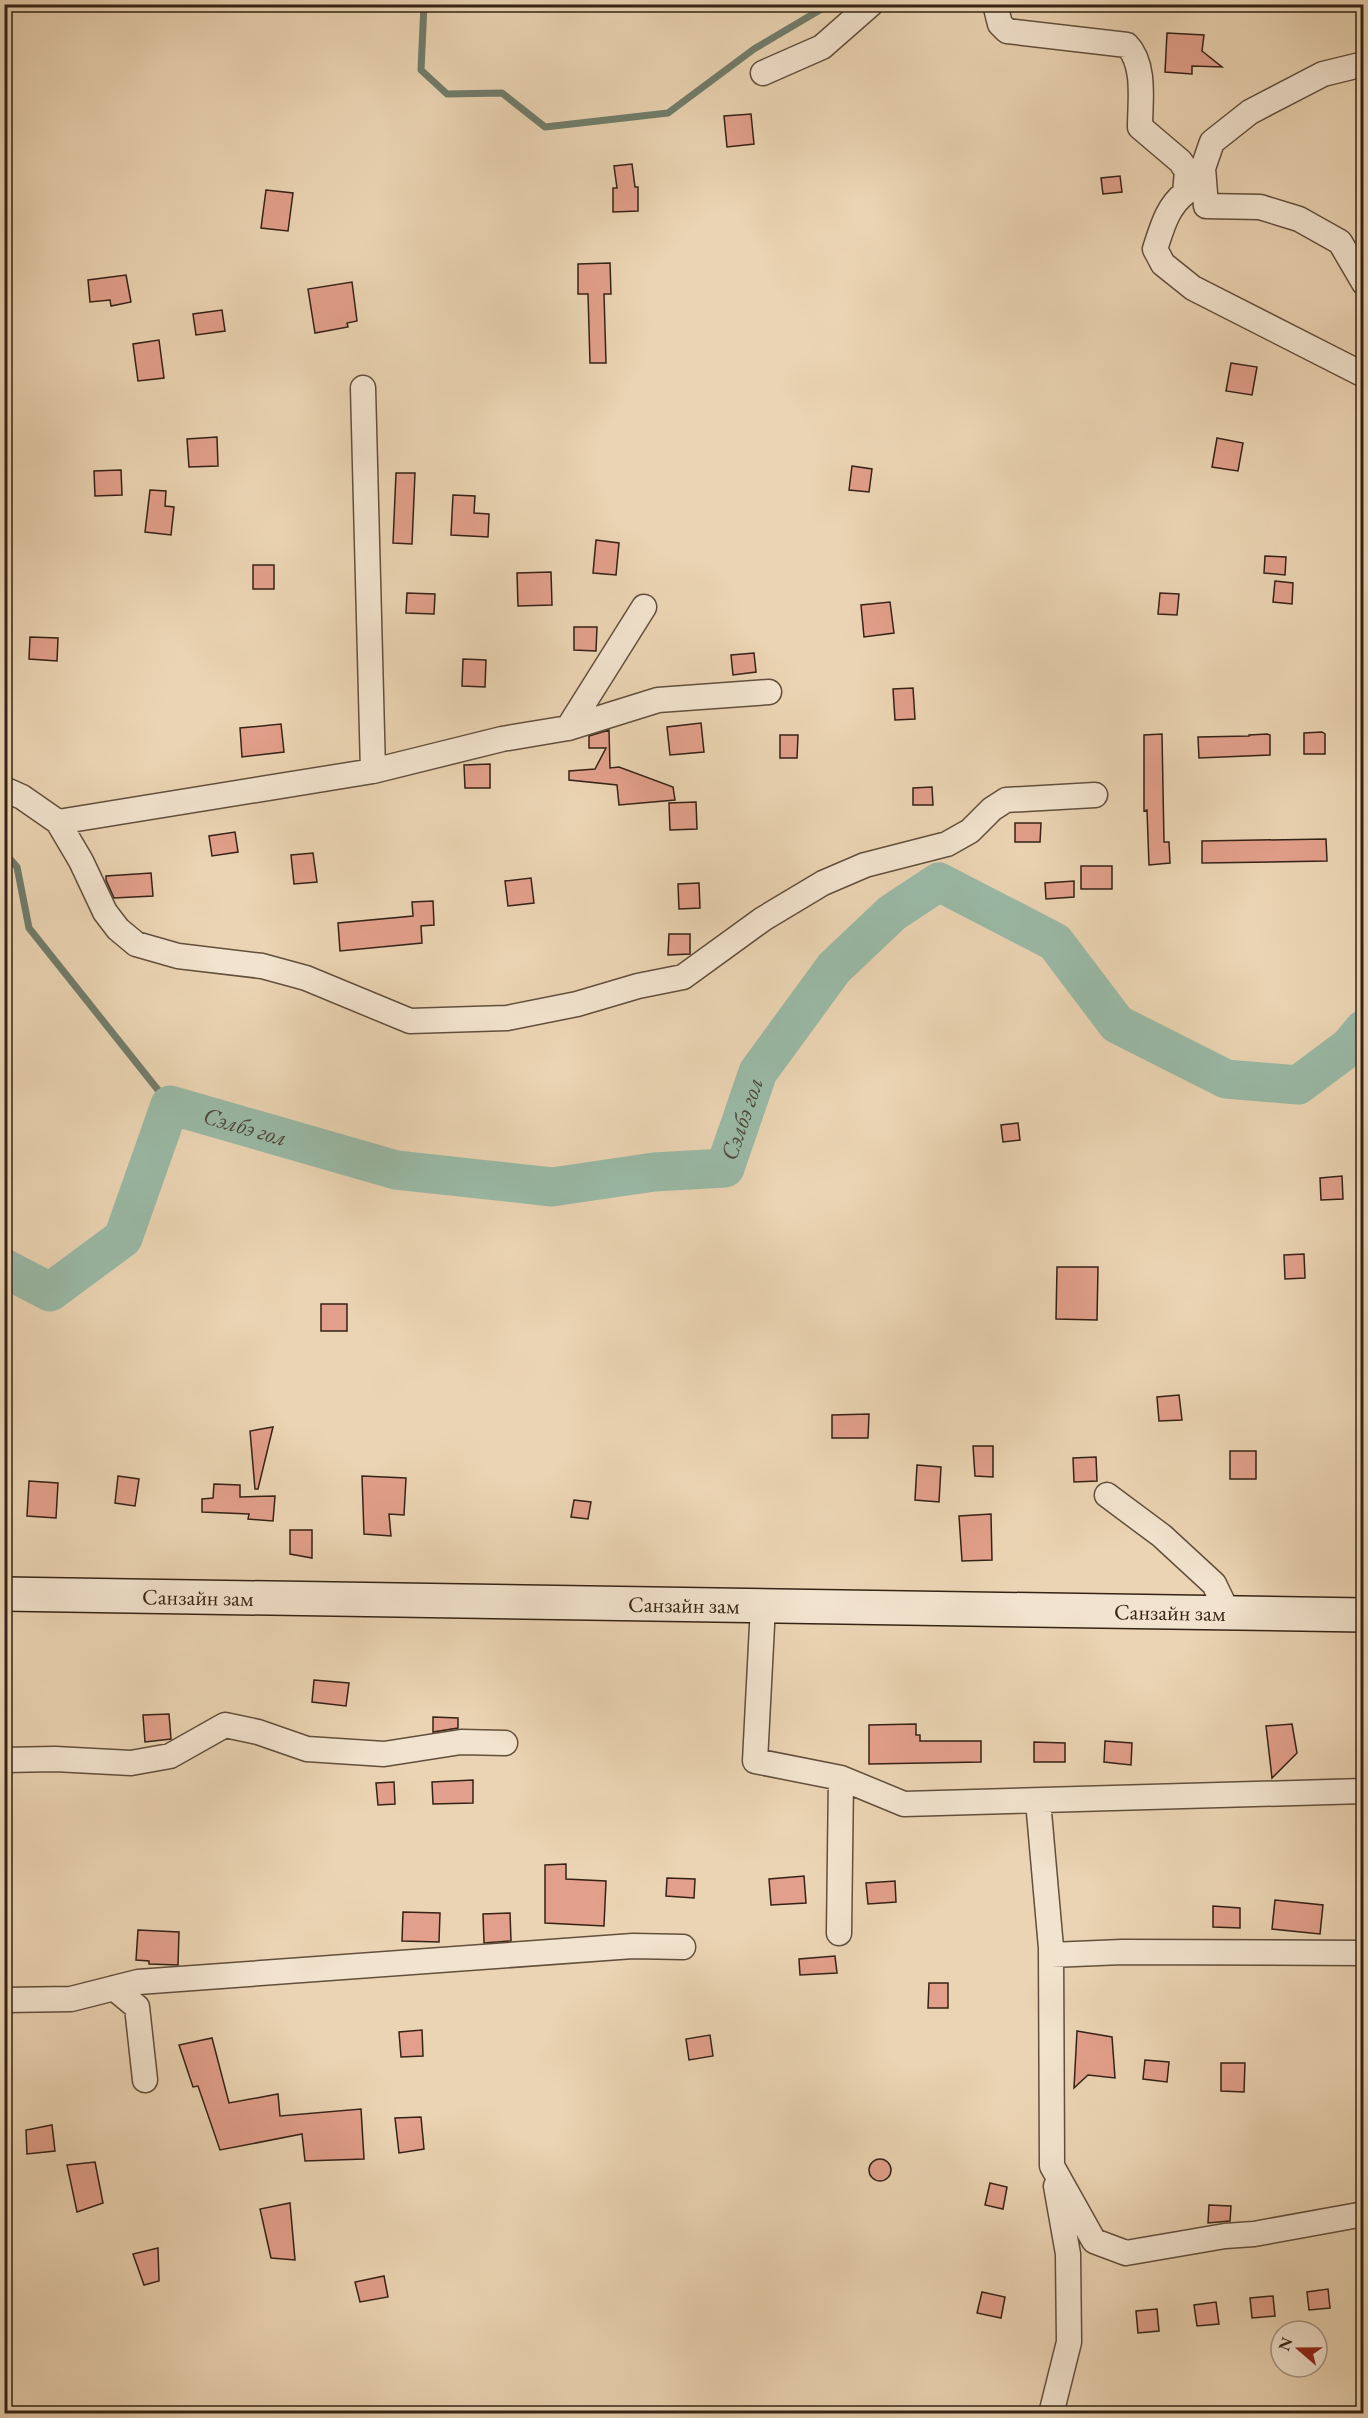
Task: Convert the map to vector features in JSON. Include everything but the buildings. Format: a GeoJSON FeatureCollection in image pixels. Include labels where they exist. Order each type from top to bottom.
{"type":"FeatureCollection","features":[{"type":"Feature","properties":{"kind":"main road","name":"Санзайн зам"},"geometry":{"type":"LineString","coordinates":[[4,1594],[1364,1615]]}},
{"type":"Feature","properties":{"kind":"street"},"geometry":{"type":"LineString","coordinates":[[763,73],[822,48],[871,4]]}},
{"type":"Feature","properties":{"kind":"street"},"geometry":{"type":"LineString","coordinates":[[995,4],[1000,24],[1007,31],[1127,45],[1135,53],[1139,72],[1140,127],[1180,161],[1187,171],[1185,193],[1176,200],[1167,215],[1155,249],[1163,264],[1193,288],[1364,375]]}},
{"type":"Feature","properties":{"kind":"street"},"geometry":{"type":"LineString","coordinates":[[1364,63],[1323,74],[1250,112],[1212,142],[1203,168],[1206,206],[1260,207],[1299,219],[1340,242],[1364,283]]}},
{"type":"Feature","properties":{"kind":"street"},"geometry":{"type":"LineString","coordinates":[[363,388],[373,771]]}},
{"type":"Feature","properties":{"kind":"street"},"geometry":{"type":"LineString","coordinates":[[568,728],[644,607]]}},
{"type":"Feature","properties":{"kind":"street"},"geometry":{"type":"LineString","coordinates":[[58,822],[373,771],[502,739],[568,728],[658,700],[769,692]]}},
{"type":"Feature","properties":{"kind":"street"},"geometry":{"type":"LineString","coordinates":[[4,789],[22,797],[58,822],[81,861],[105,912],[118,929],[136,944],[178,956],[262,966],[306,978],[410,1021],[507,1018],[683,977],[763,919],[823,882],[865,865],[947,844],[970,831],[992,809],[1006,800],[1095,795]]}},
{"type":"Feature","properties":{"kind":"street"},"geometry":{"type":"LineString","coordinates":[[1107,1495],[1161,1536],[1214,1584],[1228,1613]]}},
{"type":"Feature","properties":{"kind":"street"},"geometry":{"type":"LineString","coordinates":[[763,1606],[755,1761],[841,1778],[904,1804],[1364,1791]]}},
{"type":"Feature","properties":{"kind":"street"},"geometry":{"type":"LineString","coordinates":[[4,1760],[55,1759],[131,1763],[170,1756],[225,1725],[258,1731],[307,1749],[384,1754],[461,1742],[505,1743]]}},
{"type":"Feature","properties":{"kind":"street"},"geometry":{"type":"LineString","coordinates":[[839,1933],[841,1778]]}},
{"type":"Feature","properties":{"kind":"street"},"geometry":{"type":"LineString","coordinates":[[1038,1801],[1051,1955],[1052,2166],[1068,2254],[1069,2342],[1051,2414]]}},
{"type":"Feature","properties":{"kind":"street"},"geometry":{"type":"LineString","coordinates":[[4,2000],[70,1999],[138,1982],[633,1946],[682,1947]]}},
{"type":"Feature","properties":{"kind":"street"},"geometry":{"type":"LineString","coordinates":[[1051,1955],[1122,1952],[1364,1953]]}},
{"type":"Feature","properties":{"kind":"street"},"geometry":{"type":"LineString","coordinates":[[114,1988],[137,2007],[145,2080]]}},
{"type":"Feature","properties":{"kind":"street"},"geometry":{"type":"LineString","coordinates":[[1052,2166],[1094,2241],[1126,2253],[1225,2236],[1254,2234],[1364,2214]]}},
{"type":"Feature","properties":{"kind":"waterway"},"geometry":{"type":"LineString","coordinates":[[424,4],[421,70],[447,94],[502,93],[545,127],[668,113],[754,49],[830,4]]}},
{"type":"Feature","properties":{"kind":"waterway"},"geometry":{"type":"LineString","coordinates":[[4,852],[17,867],[29,928],[170,1105]]}},
{"type":"Feature","properties":{"kind":"waterway","name":"Сэлбэ гол"},"geometry":{"type":"LineString","coordinates":[[4,1268],[50,1292],[123,1238],[170,1105],[396,1170],[552,1187],[654,1172],[725,1168],[758,1072],[834,968],[892,913],[939,882],[1055,942],[1117,1024],[1226,1079],[1298,1085],[1349,1047],[1364,1029]]}}]}
